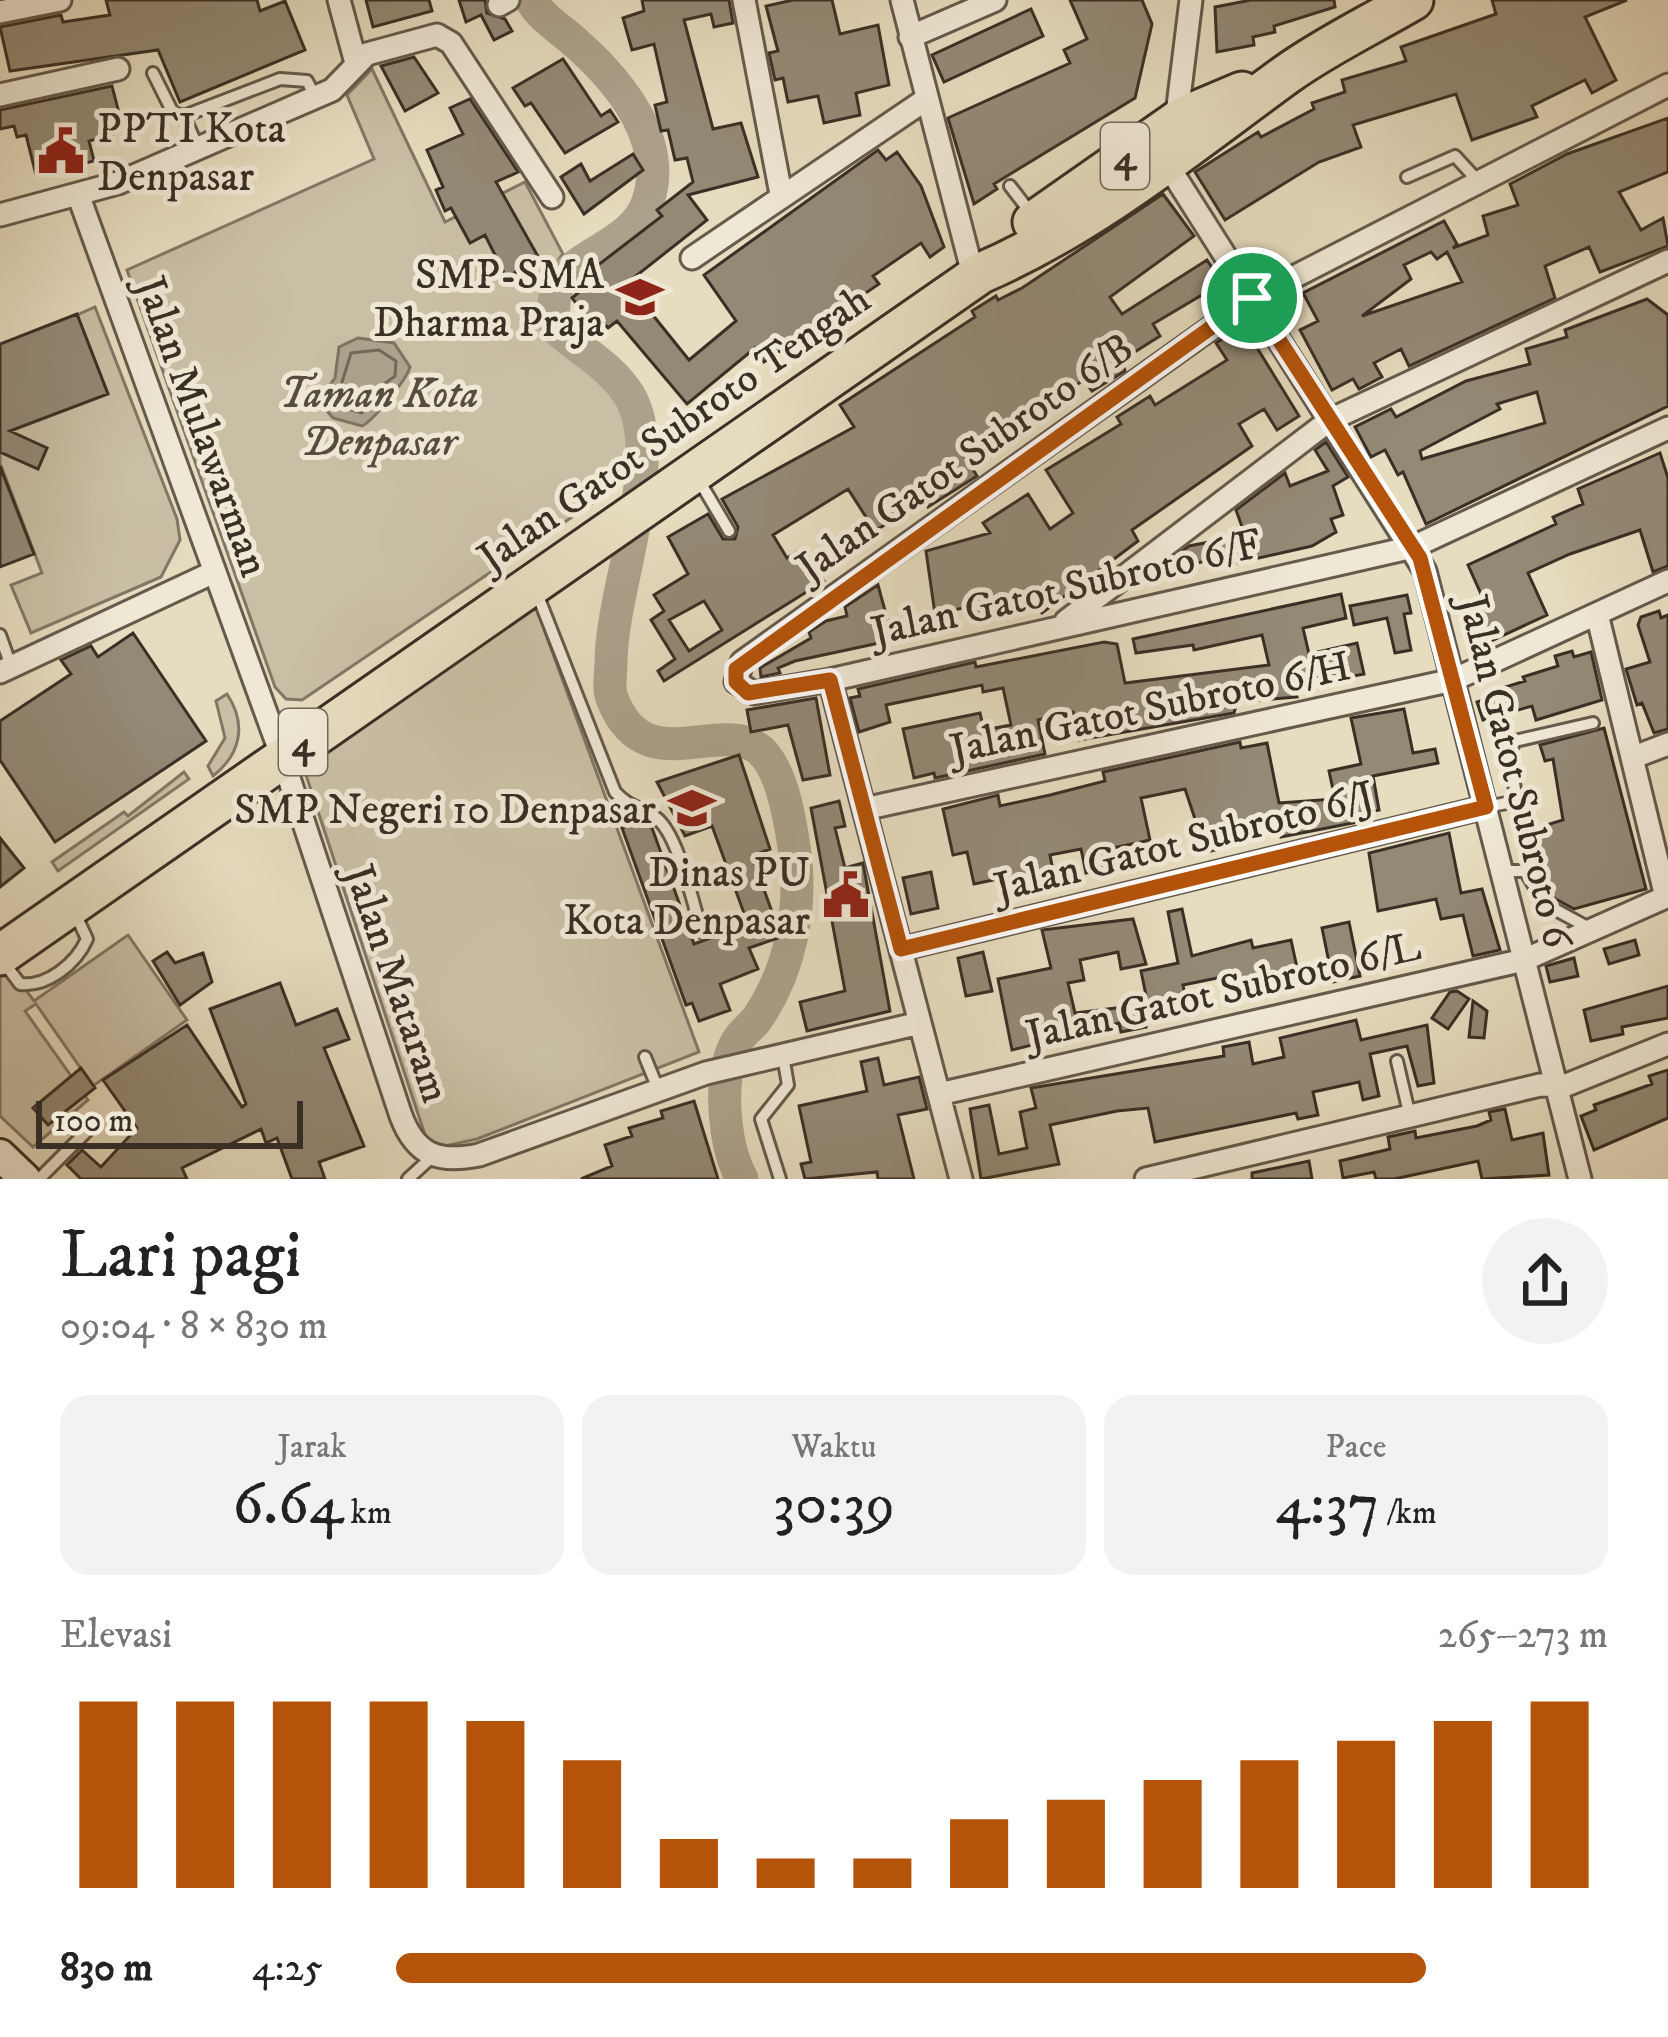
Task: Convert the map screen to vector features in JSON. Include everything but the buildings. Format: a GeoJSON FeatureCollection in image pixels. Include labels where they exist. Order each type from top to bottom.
{"type":"FeatureCollection","features":[{"type":"Feature","properties":{"kind":"highway","name":"Jalan Gatot Subroto Tengah"},"geometry":{"type":"LineString","coordinates":[[0,956],[977,275],[1040,247],[1167,164],[1291,71],[1413,0]]}},
{"type":"Feature","properties":{"kind":"highway","name":"4"},"geometry":{"type":"LineString","coordinates":[[977,275],[1036,220],[1183,117],[1291,71]]}},
{"type":"Feature","properties":{"kind":"main road"},"geometry":{"type":"LineString","coordinates":[[0,1155],[25,1179]]}},
{"type":"Feature","properties":{"kind":"street"},"geometry":{"type":"LineString","coordinates":[[0,12],[60,0]]}},
{"type":"Feature","properties":{"kind":"street"},"geometry":{"type":"LineString","coordinates":[[339,0],[356,63]]}},
{"type":"Feature","properties":{"kind":"street"},"geometry":{"type":"LineString","coordinates":[[744,0],[781,194]]}},
{"type":"Feature","properties":{"kind":"street"},"geometry":{"type":"LineString","coordinates":[[902,0],[925,100],[977,275]]}},
{"type":"Feature","properties":{"kind":"street"},"geometry":{"type":"LineString","coordinates":[[910,37],[995,0]]}},
{"type":"Feature","properties":{"kind":"street"},"geometry":{"type":"LineString","coordinates":[[1183,117],[1178,106],[1192,0]]}},
{"type":"Feature","properties":{"kind":"street"},"geometry":{"type":"LineString","coordinates":[[0,215],[79,197],[316,98],[382,47],[445,37],[552,197]]}},
{"type":"Feature","properties":{"kind":"street"},"geometry":{"type":"LineString","coordinates":[[0,95],[118,69]]}},
{"type":"Feature","properties":{"kind":"street","name":"Jalan Gatot Subroto 6/B"},"geometry":{"type":"LineString","coordinates":[[738,685],[734,676],[742,662],[1252,298],[1668,85]]}},
{"type":"Feature","properties":{"kind":"street"},"geometry":{"type":"LineString","coordinates":[[692,259],[925,100]]}},
{"type":"Feature","properties":{"kind":"street","name":"Jalan Gatot Subroto 6"},"geometry":{"type":"LineString","coordinates":[[1167,164],[1425,571],[1580,1179]]}},
{"type":"Feature","properties":{"kind":"street","name":"Jalan Mulawarman"},"geometry":{"type":"LineString","coordinates":[[79,197],[282,757]]}},
{"type":"Feature","properties":{"kind":"street"},"geometry":{"type":"LineString","coordinates":[[1060,626],[1330,420],[1668,261]]}},
{"type":"Feature","properties":{"kind":"street","name":"Jalan Gatot Subroto 6/F"},"geometry":{"type":"LineString","coordinates":[[738,685],[754,693],[830,680],[1413,547],[1668,428]]}},
{"type":"Feature","properties":{"kind":"street"},"geometry":{"type":"LineString","coordinates":[[5,669],[214,572]]}},
{"type":"Feature","properties":{"kind":"street","name":"Jalan Gatot Subroto 6/H"},"geometry":{"type":"LineString","coordinates":[[864,809],[1454,680],[1668,580]]}},
{"type":"Feature","properties":{"kind":"street"},"geometry":{"type":"LineString","coordinates":[[1598,614],[1667,896]]}},
{"type":"Feature","properties":{"kind":"street"},"geometry":{"type":"LineString","coordinates":[[830,680],[962,1179]]}},
{"type":"Feature","properties":{"kind":"street"},"geometry":{"type":"LineString","coordinates":[[1634,757],[1668,744]]}},
{"type":"Feature","properties":{"kind":"street","name":"Jalan Mataram"},"geometry":{"type":"LineString","coordinates":[[282,757],[407,1130],[421,1150],[444,1160],[479,1155],[706,1073],[783,1056]]}},
{"type":"Feature","properties":{"kind":"street","name":"Jalan Gatot Subroto 6/J"},"geometry":{"type":"LineString","coordinates":[[901,949],[1486,807]]}},
{"type":"Feature","properties":{"kind":"street","name":"Jalan Gatot Subroto 6/L"},"geometry":{"type":"LineString","coordinates":[[939,1094],[1524,960],[1667,896]]}},
{"type":"Feature","properties":{"kind":"street"},"geometry":{"type":"LineString","coordinates":[[783,1056],[920,1023]]}},
{"type":"Feature","properties":{"kind":"street"},"geometry":{"type":"LineString","coordinates":[[1147,1179],[1540,1085],[1555,1088],[1668,1044]]}},
{"type":"Feature","properties":{"kind":"lane"},"geometry":{"type":"LineString","coordinates":[[153,73],[172,112],[184,116],[280,79],[308,82],[316,98]]}},
{"type":"Feature","properties":{"kind":"lane"},"geometry":{"type":"LineString","coordinates":[[184,116],[198,148]]}},
{"type":"Feature","properties":{"kind":"lane"},"geometry":{"type":"LineString","coordinates":[[1407,177],[1455,156],[1478,181]]}},
{"type":"Feature","properties":{"kind":"lane"},"geometry":{"type":"LineString","coordinates":[[1010,186],[1036,220]]}},
{"type":"Feature","properties":{"kind":"lane"},"geometry":{"type":"LineString","coordinates":[[693,470],[729,531]]}},
{"type":"Feature","properties":{"kind":"lane"},"geometry":{"type":"LineString","coordinates":[[531,584],[615,792],[634,811],[655,817],[670,836],[703,932]]}},
{"type":"Feature","properties":{"kind":"lane"},"geometry":{"type":"LineString","coordinates":[[0,634],[5,669]]}},
{"type":"Feature","properties":{"kind":"lane"},"geometry":{"type":"LineString","coordinates":[[1486,807],[1516,801],[1509,754],[1515,741],[1593,723]]}},
{"type":"Feature","properties":{"kind":"lane"},"geometry":{"type":"LineString","coordinates":[[1502,872],[1525,871],[1545,904],[1589,928]]}},
{"type":"Feature","properties":{"kind":"lane"},"geometry":{"type":"LineString","coordinates":[[780,1179],[761,1119],[788,1085],[783,1056]]}},
{"type":"Feature","properties":{"kind":"lane"},"geometry":{"type":"LineString","coordinates":[[645,1057],[658,1089]]}},
{"type":"Feature","properties":{"kind":"lane"},"geometry":{"type":"LineString","coordinates":[[1397,1060],[1410,1117]]}},
{"type":"Feature","properties":{"kind":"lane"},"geometry":{"type":"LineString","coordinates":[[39,1179],[90,1127]]}},
{"type":"Feature","properties":{"kind":"lane"},"geometry":{"type":"LineString","coordinates":[[408,1179],[433,1156]]}},
{"type":"Feature","properties":{"kind":"green space","name":"Taman Kota Denpasar"},"geometry":{"type":"Polygon","coordinates":[[[372,69],[445,222],[525,182],[563,254],[541,282],[543,313],[557,338],[617,399],[628,423],[627,453],[609,492],[302,700],[286,699],[275,687],[127,270],[374,159],[347,95],[372,69]]]}},
{"type":"Feature","properties":{"kind":"green space"},"geometry":{"type":"Polygon","coordinates":[[[95,307],[177,519],[180,540],[161,577],[31,633],[11,585],[42,573],[0,463],[0,448],[38,468],[47,448],[5,431],[107,394],[77,315],[95,307]]]}},
{"type":"Feature","properties":{"kind":"green space"},"geometry":{"type":"Polygon","coordinates":[[[534,602],[699,1052],[477,1139],[445,1146],[427,1141],[304,769],[311,755],[534,602]]]}},
{"type":"Feature","properties":{"kind":"green space"},"geometry":{"type":"Polygon","coordinates":[[[227,694],[237,716],[238,738],[230,758],[213,776],[208,766],[225,738],[216,701],[227,694]]]}},
{"type":"Feature","properties":{"kind":"green space"},"geometry":{"type":"Polygon","coordinates":[[[184,772],[189,779],[58,871],[52,862],[124,812],[128,816],[184,772]]]}},
{"type":"Feature","properties":{"kind":"green space"},"geometry":{"type":"Polygon","coordinates":[[[128,935],[187,1020],[93,1086],[36,1004],[25,1011],[88,1100],[33,1147],[0,1116],[0,969],[7,965],[34,1001],[128,935]]]}},
{"type":"Feature","properties":{"kind":"water"},"geometry":{"type":"Polygon","coordinates":[[[358,338],[394,343],[410,367],[389,399],[362,426],[333,418],[318,401],[335,378],[339,347],[358,338]]]}},
{"type":"Feature","properties":{"kind":"waterway"},"geometry":{"type":"LineString","coordinates":[[531,0],[624,95],[637,115],[652,159],[647,204],[636,222],[571,270],[554,303],[556,328],[621,384],[639,421],[640,488],[613,632],[611,694],[626,723],[643,738],[663,743],[744,742],[761,751],[780,785],[791,828],[797,875],[791,940],[768,1000],[736,1043],[726,1078],[727,1132],[742,1179]]}},
{"type":"Feature","properties":{"kind":"place","name":"PPTI Kota Denpasar"},"geometry":{"type":"Point","coordinates":[61,151]}},
{"type":"Feature","properties":{"kind":"place","name":"SMP-SMA Dharma Praja"},"geometry":{"type":"Point","coordinates":[640,297]}},
{"type":"Feature","properties":{"kind":"place","name":"SMP Negeri 10 Denpasar"},"geometry":{"type":"Point","coordinates":[692,808]}},
{"type":"Feature","properties":{"kind":"place","name":"Dinas PU Kota Denpasar"},"geometry":{"type":"Point","coordinates":[846,895]}},
{"type":"Feature","properties":{"kind":"route"},"geometry":{"type":"LineString","coordinates":[[1252,298],[1420,558],[1486,807],[901,949],[830,680],[748,693],[736,682],[736,669],[1252,298]]}}]}
